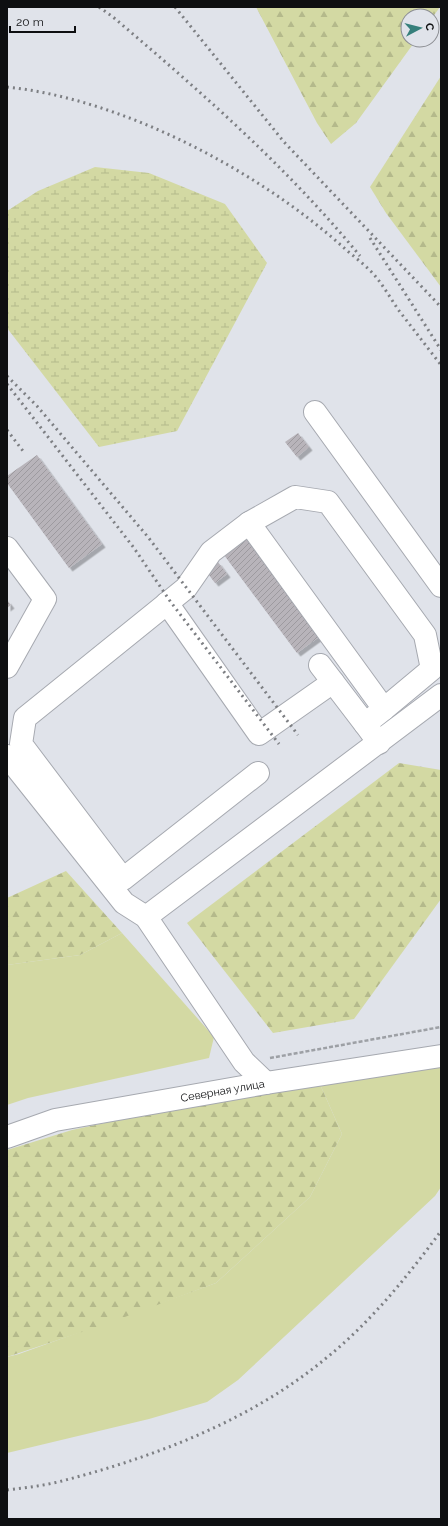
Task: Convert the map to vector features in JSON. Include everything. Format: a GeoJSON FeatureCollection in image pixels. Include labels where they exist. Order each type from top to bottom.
{"type":"FeatureCollection","features":[{"type":"Feature","properties":{"kind":"street"},"geometry":{"type":"LineString","coordinates":[[315,412],[441,586]]}},
{"type":"Feature","properties":{"kind":"street"},"geometry":{"type":"LineString","coordinates":[[258,773],[123,879],[21,744],[25,718],[186,588],[211,552],[249,523],[295,497],[328,502],[425,635],[432,669],[365,724]]}},
{"type":"Feature","properties":{"kind":"street"},"geometry":{"type":"LineString","coordinates":[[249,523],[384,709]]}},
{"type":"Feature","properties":{"kind":"street"},"geometry":{"type":"LineString","coordinates":[[7,548],[45,599],[7,667]]}},
{"type":"Feature","properties":{"kind":"street"},"geometry":{"type":"LineString","coordinates":[[167,604],[259,734],[326,674],[379,743]]}},
{"type":"Feature","properties":{"kind":"street"},"geometry":{"type":"LineString","coordinates":[[146,916],[379,743],[441,695]]}},
{"type":"Feature","properties":{"kind":"street"},"geometry":{"type":"LineString","coordinates":[[7,756],[124,903],[146,916],[244,1062],[266,1083]]}},
{"type":"Feature","properties":{"kind":"street","name":"Северная улица"},"geometry":{"type":"LineString","coordinates":[[7,1137],[55,1120],[266,1083],[441,1056]]}},
{"type":"Feature","properties":{"kind":"green space"},"geometry":{"type":"Polygon","coordinates":[[[256,7],[440,7],[400,8],[400,48],[410,48],[356,123],[331,144],[317,123],[256,7]]]}},
{"type":"Feature","properties":{"kind":"green space"},"geometry":{"type":"Polygon","coordinates":[[[441,76],[441,287],[386,213],[370,187],[441,76]]]}},
{"type":"Feature","properties":{"kind":"green space"},"geometry":{"type":"Polygon","coordinates":[[[95,167],[149,173],[225,204],[267,263],[177,431],[99,447],[7,328],[7,211],[38,191],[95,167]]]}},
{"type":"Feature","properties":{"kind":"green space"},"geometry":{"type":"Polygon","coordinates":[[[399,763],[441,770],[441,899],[354,1019],[273,1033],[187,923],[399,763]]]}},
{"type":"Feature","properties":{"kind":"green space"},"geometry":{"type":"Polygon","coordinates":[[[66,871],[122,933],[80,955],[7,965],[7,898],[66,871]]]}},
{"type":"Feature","properties":{"kind":"green space"},"geometry":{"type":"Polygon","coordinates":[[[122,933],[214,1037],[209,1058],[28,1098],[7,1105],[7,965],[80,955],[122,933]]]}},
{"type":"Feature","properties":{"kind":"green space"},"geometry":{"type":"Polygon","coordinates":[[[441,1062],[441,1187],[435,1196],[238,1380],[207,1402],[149,1419],[7,1453],[7,1357],[216,1283],[310,1197],[342,1134],[319,1082],[441,1062]]]}},
{"type":"Feature","properties":{"kind":"green space"},"geometry":{"type":"Polygon","coordinates":[[[319,1082],[342,1134],[310,1197],[216,1283],[106,1324],[7,1357],[7,1150],[72,1130],[179,1107],[319,1082]]]}},
{"type":"Feature","properties":{"kind":"building"},"geometry":{"type":"Polygon","coordinates":[[[298,433],[309,447],[297,457],[285,442],[298,433]]]}},
{"type":"Feature","properties":{"kind":"building"},"geometry":{"type":"Polygon","coordinates":[[[37,455],[102,544],[69,568],[7,483],[7,476],[37,455]]]}},
{"type":"Feature","properties":{"kind":"building"},"geometry":{"type":"Polygon","coordinates":[[[250,535],[323,634],[297,653],[224,555],[250,535]]]}},
{"type":"Feature","properties":{"kind":"building"},"geometry":{"type":"Polygon","coordinates":[[[218,562],[227,574],[215,583],[206,571],[218,562]]]}},
{"type":"Feature","properties":{"kind":"building"},"geometry":{"type":"Polygon","coordinates":[[[7,600],[11,605],[7,608],[7,600]]]}},
{"type":"Feature","properties":{"kind":"railway"},"geometry":{"type":"LineString","coordinates":[[99,7],[146,45],[242,131],[303,192],[360,256]]}},
{"type":"Feature","properties":{"kind":"railway"},"geometry":{"type":"LineString","coordinates":[[175,7],[284,142],[441,307]]}},
{"type":"Feature","properties":{"kind":"railway"},"geometry":{"type":"LineString","coordinates":[[7,87],[51,94],[96,106],[141,123],[186,143],[229,166],[270,191],[309,219],[372,273],[441,365]]}},
{"type":"Feature","properties":{"kind":"railway"},"geometry":{"type":"LineString","coordinates":[[370,238],[441,350]]}},
{"type":"Feature","properties":{"kind":"railway"},"geometry":{"type":"LineString","coordinates":[[7,376],[37,406],[148,537],[298,735]]}},
{"type":"Feature","properties":{"kind":"railway"},"geometry":{"type":"LineString","coordinates":[[7,384],[134,548],[170,601],[279,744]]}},
{"type":"Feature","properties":{"kind":"railway"},"geometry":{"type":"LineString","coordinates":[[7,430],[23,451]]}},
{"type":"Feature","properties":{"kind":"railway"},"geometry":{"type":"LineString","coordinates":[[7,1490],[58,1482],[164,1449],[199,1435],[265,1401],[296,1381],[342,1345],[387,1299],[441,1231]]}}]}
